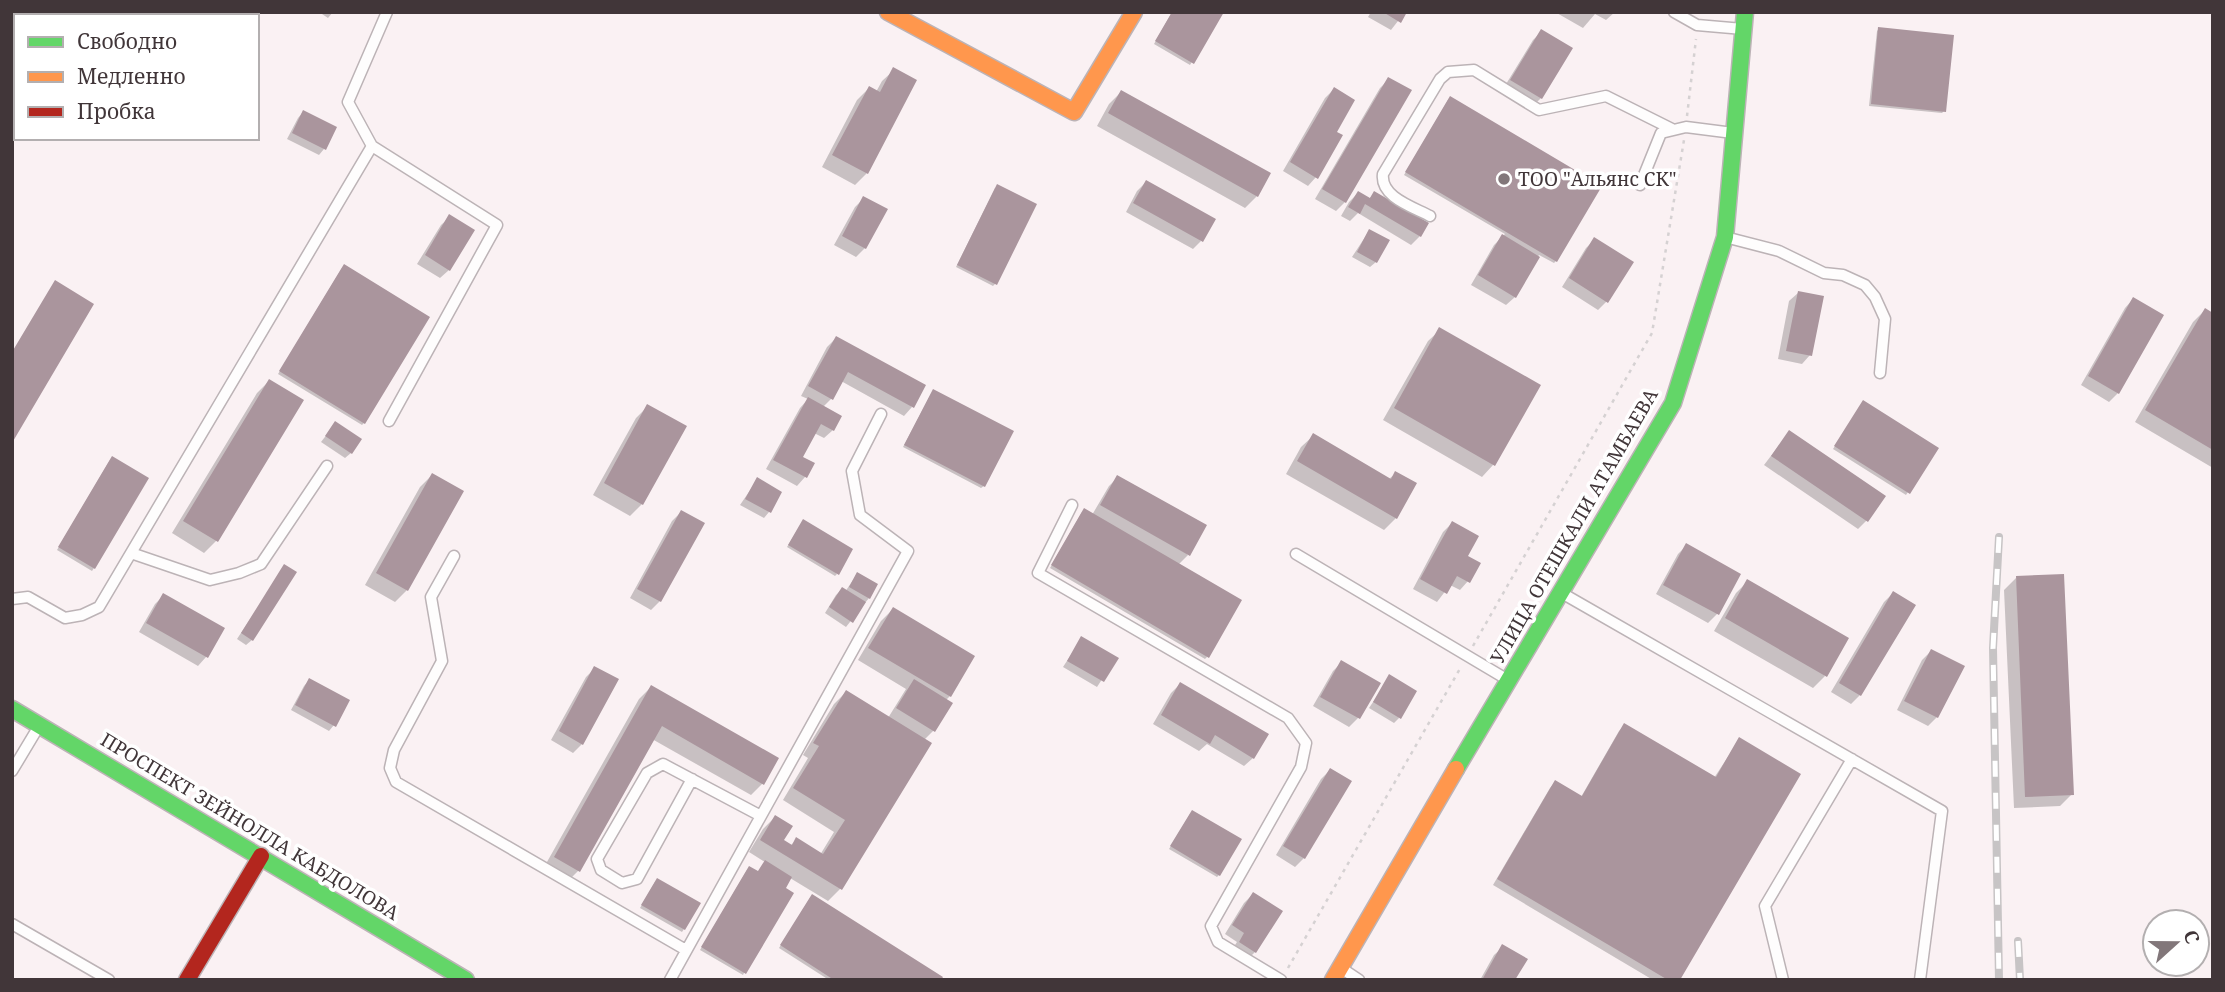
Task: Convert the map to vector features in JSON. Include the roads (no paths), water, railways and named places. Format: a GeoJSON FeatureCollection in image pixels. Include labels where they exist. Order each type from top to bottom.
{"type":"FeatureCollection","features":[{"type":"Feature","properties":{"kind":"street"},"geometry":{"type":"LineString","coordinates":[[888,12],[1074,112],[1134,12]]}},
{"type":"Feature","properties":{"kind":"street","name":"УЛИЦА ОТЕШКАЛИ АТАМБАЕВА"},"geometry":{"type":"LineString","coordinates":[[1337,974],[1673,402],[1725,237],[1744,20]]}},
{"type":"Feature","properties":{"kind":"street","name":"ПРОСПЕКТ ЗЕЙНОЛЛА КАБДОЛОВА"},"geometry":{"type":"LineString","coordinates":[[12,709],[466,980]]}},
{"type":"Feature","properties":{"kind":"street"},"geometry":{"type":"LineString","coordinates":[[187,980],[261,856]]}},
{"type":"Feature","properties":{"kind":"lane"},"geometry":{"type":"LineString","coordinates":[[387,12],[348,102],[372,146],[497,225],[389,421]]}},
{"type":"Feature","properties":{"kind":"lane"},"geometry":{"type":"LineString","coordinates":[[1674,12],[1697,25],[1744,20]]}},
{"type":"Feature","properties":{"kind":"lane"},"geometry":{"type":"LineString","coordinates":[[1430,216],[1388,193],[1382,183],[1383,174],[1440,79],[1448,72],[1474,70],[1538,110],[1606,96],[1672,129]]}},
{"type":"Feature","properties":{"kind":"lane"},"geometry":{"type":"LineString","coordinates":[[1640,185],[1661,133],[1686,127],[1733,133]]}},
{"type":"Feature","properties":{"kind":"lane"},"geometry":{"type":"LineString","coordinates":[[12,599],[28,597],[65,618],[82,615],[99,607],[372,146]]}},
{"type":"Feature","properties":{"kind":"lane"},"geometry":{"type":"LineString","coordinates":[[1725,237],[1779,251],[1824,272],[1843,275],[1865,285],[1875,297],[1885,319],[1880,373]]}},
{"type":"Feature","properties":{"kind":"lane"},"geometry":{"type":"LineString","coordinates":[[670,980],[908,551],[860,515],[852,471],[881,414]]}},
{"type":"Feature","properties":{"kind":"lane"},"geometry":{"type":"LineString","coordinates":[[131,553],[210,580],[261,564],[327,466]]}},
{"type":"Feature","properties":{"kind":"lane"},"geometry":{"type":"LineString","coordinates":[[1072,505],[1038,573],[1288,718],[1306,743],[1301,767],[1211,926],[1218,942],[1281,980]]}},
{"type":"Feature","properties":{"kind":"lane"},"geometry":{"type":"LineString","coordinates":[[1297,554],[1508,680]]}},
{"type":"Feature","properties":{"kind":"lane"},"geometry":{"type":"LineString","coordinates":[[454,556],[431,597],[442,661],[394,750],[390,768],[396,782],[686,950]]}},
{"type":"Feature","properties":{"kind":"lane"},"geometry":{"type":"LineString","coordinates":[[1559,592],[1942,811],[1920,980]]}},
{"type":"Feature","properties":{"kind":"lane"},"geometry":{"type":"LineString","coordinates":[[12,771],[40,726]]}},
{"type":"Feature","properties":{"kind":"lane"},"geometry":{"type":"LineString","coordinates":[[1783,980],[1765,906],[1852,760]]}},
{"type":"Feature","properties":{"kind":"lane"},"geometry":{"type":"LineString","coordinates":[[692,779],[637,879],[622,883],[601,870],[597,859],[647,773],[663,764],[692,779],[761,816]]}},
{"type":"Feature","properties":{"kind":"lane"},"geometry":{"type":"LineString","coordinates":[[12,923],[109,980]]}},
{"type":"Feature","properties":{"kind":"lane"},"geometry":{"type":"LineString","coordinates":[[1337,974],[1359,980]]}},
{"type":"Feature","properties":{"kind":"railway"},"geometry":{"type":"LineString","coordinates":[[1999,537],[1993,648],[1999,980]]}},
{"type":"Feature","properties":{"kind":"railway"},"geometry":{"type":"LineString","coordinates":[[2018,941],[2020,980]]}},
{"type":"Feature","properties":{"kind":"place","name":"ТОО \"Альянс СК\""},"geometry":{"type":"Point","coordinates":[1504,179]}}]}
